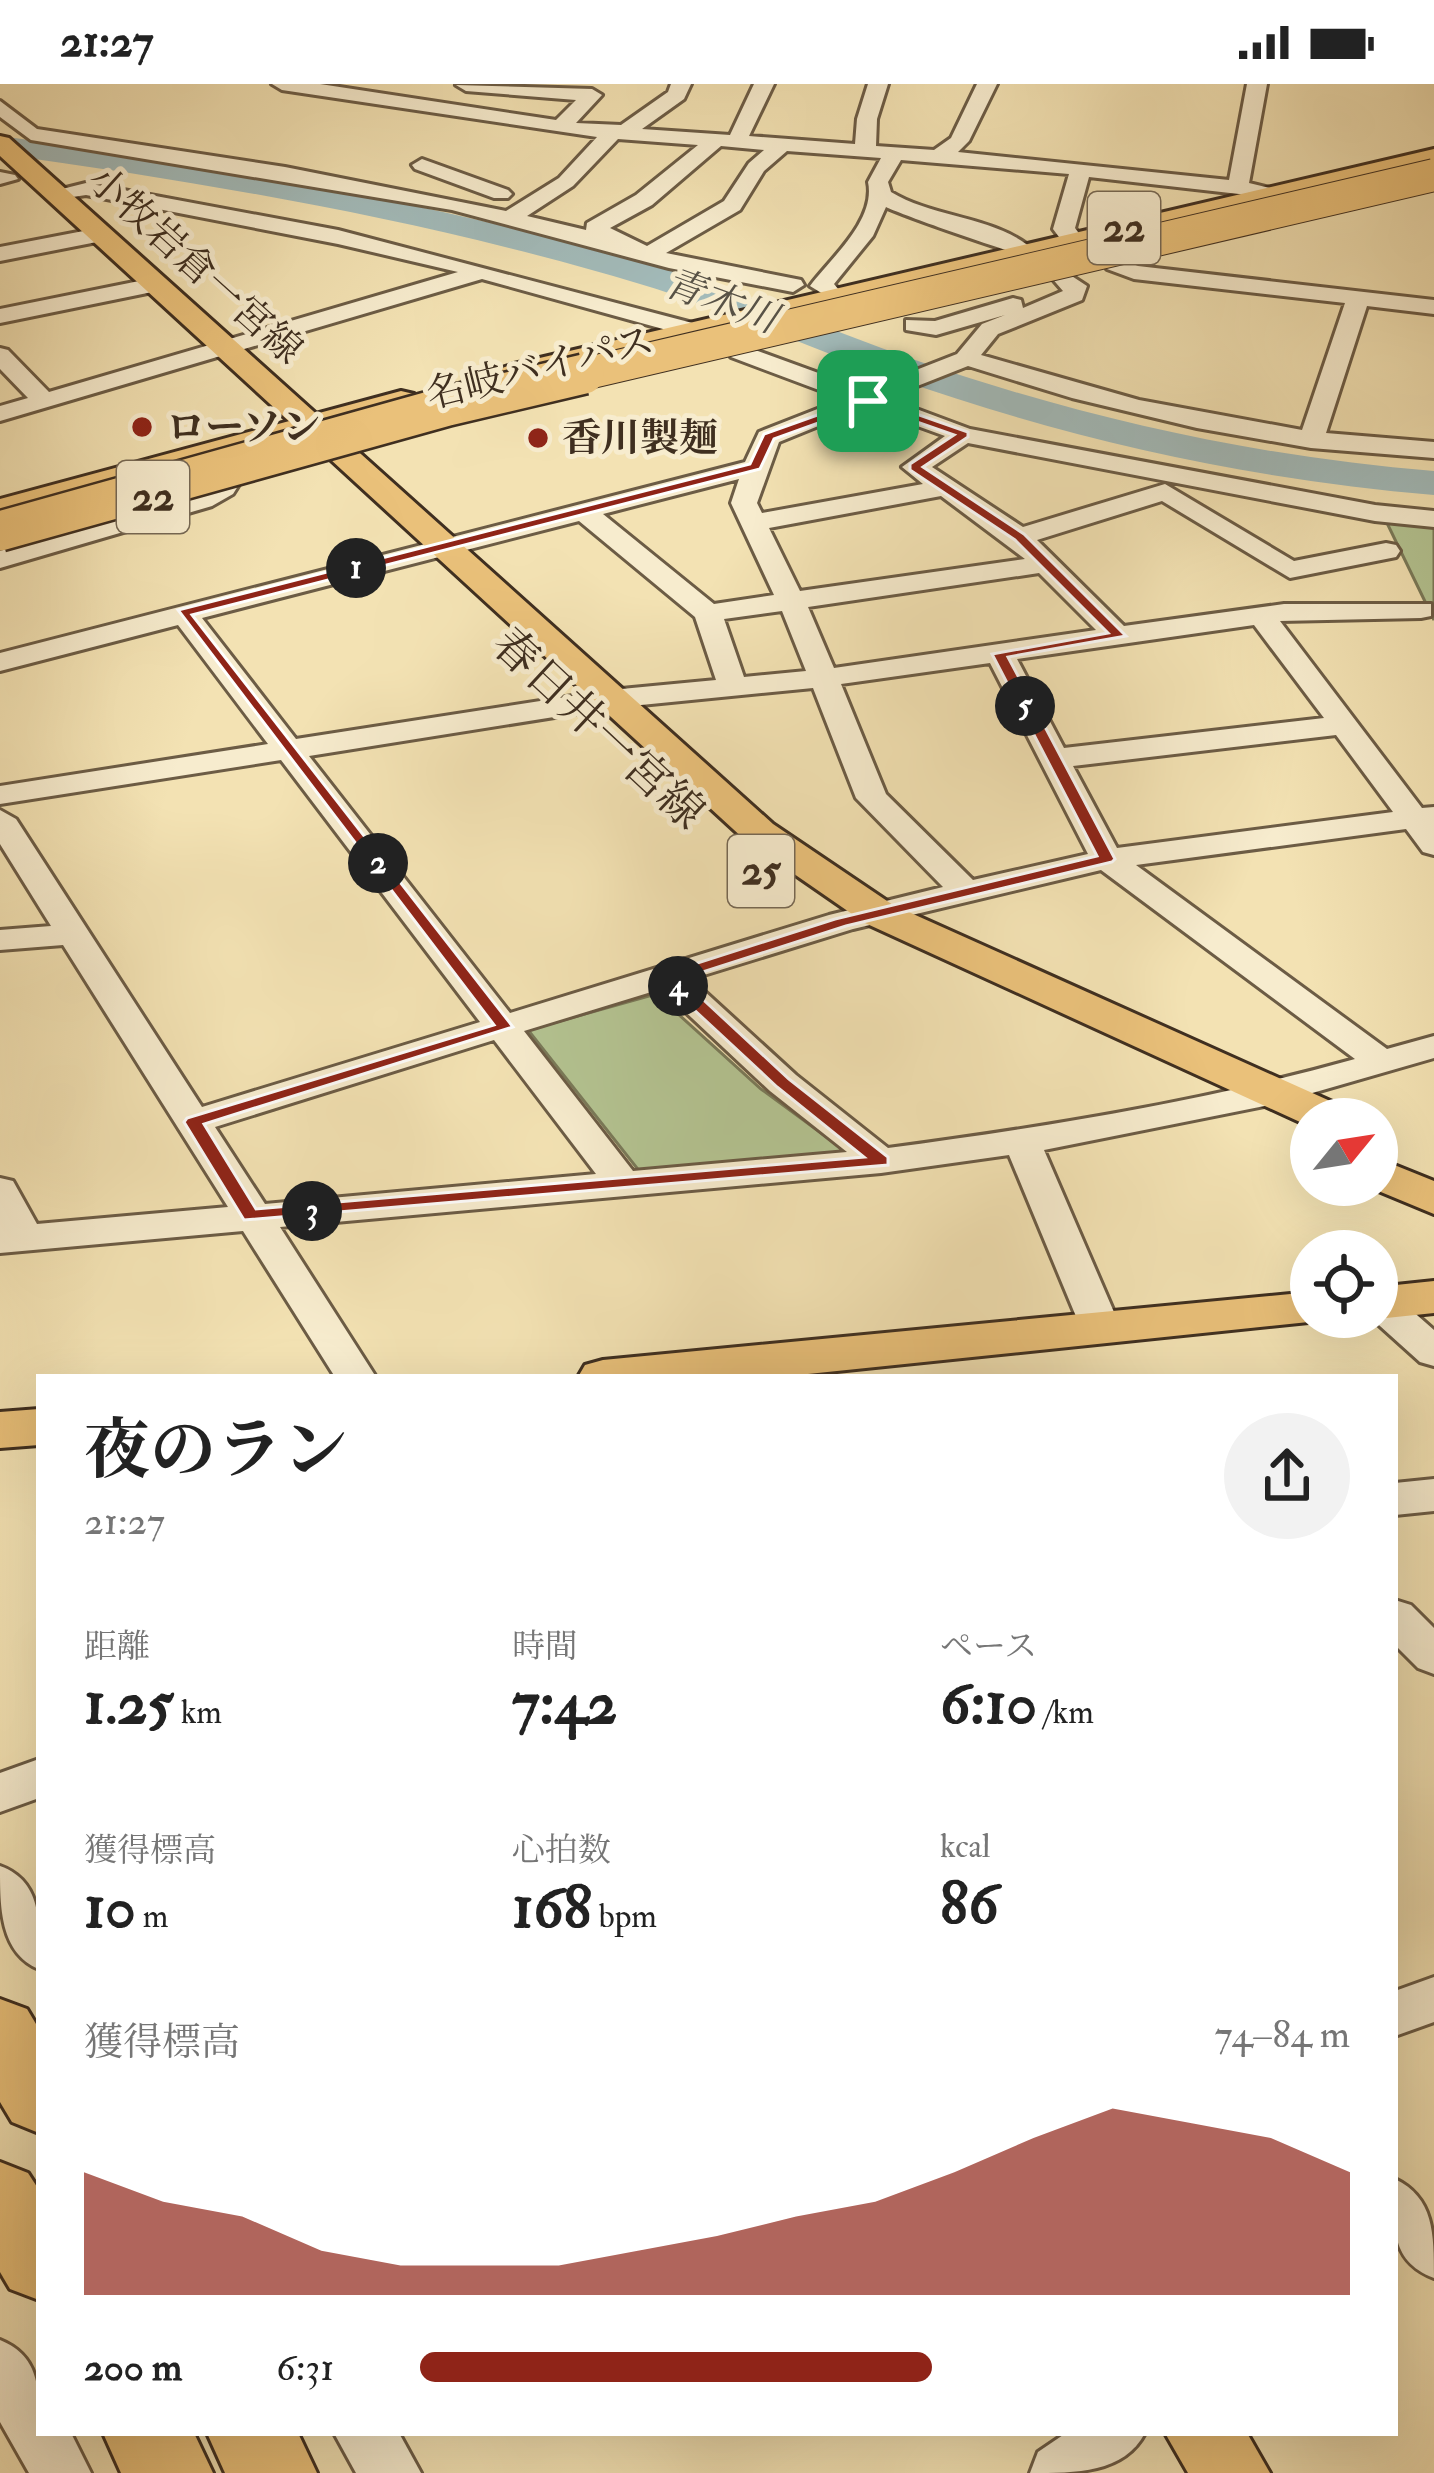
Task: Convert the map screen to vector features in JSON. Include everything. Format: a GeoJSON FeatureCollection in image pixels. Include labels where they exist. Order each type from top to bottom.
{"type":"FeatureCollection","features":[{"type":"Feature","properties":{"kind":"highway","name":"名岐バイパス"},"geometry":{"type":"LineString","coordinates":[[0,541],[232,475],[308,440],[812,292],[1024,252],[1275,192],[1432,177]]}},
{"type":"Feature","properties":{"kind":"highway","name":"名岐バイパス"},"geometry":{"type":"LineString","coordinates":[[0,510],[170,462],[308,440],[750,350],[1115,264],[1432,177]]}},
{"type":"Feature","properties":{"kind":"highway"},"geometry":{"type":"LineString","coordinates":[[0,510],[422,400],[1432,177]]}},
{"type":"Feature","properties":{"kind":"highway"},"geometry":{"type":"LineString","coordinates":[[0,531],[448,406],[1432,177]]}},
{"type":"Feature","properties":{"kind":"highway"},"geometry":{"type":"LineString","coordinates":[[0,2032],[36,2093]]}},
{"type":"Feature","properties":{"kind":"highway"},"geometry":{"type":"LineString","coordinates":[[0,2199],[36,2257]]}},
{"type":"Feature","properties":{"kind":"highway"},"geometry":{"type":"LineString","coordinates":[[147,2436],[170,2473]]}},
{"type":"Feature","properties":{"kind":"highway"},"geometry":{"type":"LineString","coordinates":[[251,2436],[274,2473]]}},
{"type":"Feature","properties":{"kind":"main road","name":"小牧岩倉一宮線"},"geometry":{"type":"LineString","coordinates":[[0,142],[19,179],[86,238]]}},
{"type":"Feature","properties":{"kind":"main road","name":"小牧岩倉一宮線"},"geometry":{"type":"LineString","coordinates":[[19,179],[308,440]]}},
{"type":"Feature","properties":{"kind":"main road","name":"春日井一宮線"},"geometry":{"type":"LineString","coordinates":[[308,440],[427,550],[611,698],[759,832],[880,914],[1290,1100]]}},
{"type":"Feature","properties":{"kind":"main road","name":"春日井一宮線"},"geometry":{"type":"LineString","coordinates":[[427,550],[571,706],[725,844],[803,902],[960,985],[1290,1134]]}},
{"type":"Feature","properties":{"kind":"main road"},"geometry":{"type":"LineString","coordinates":[[1398,1148],[1434,1164]]}},
{"type":"Feature","properties":{"kind":"main road"},"geometry":{"type":"LineString","coordinates":[[1398,1183],[1434,1199]]}},
{"type":"Feature","properties":{"kind":"main road"},"geometry":{"type":"LineString","coordinates":[[1398,1301],[1434,1297]]}},
{"type":"Feature","properties":{"kind":"main road"},"geometry":{"type":"LineString","coordinates":[[632,1374],[1290,1310]]}},
{"type":"Feature","properties":{"kind":"main road"},"geometry":{"type":"LineString","coordinates":[[0,1430],[36,1427]]}},
{"type":"Feature","properties":{"kind":"main road"},"geometry":{"type":"LineString","coordinates":[[1203,2436],[1234,2473]]}},
{"type":"Feature","properties":{"kind":"street"},"geometry":{"type":"LineString","coordinates":[[0,92],[15,84]]}},
{"type":"Feature","properties":{"kind":"street"},"geometry":{"type":"LineString","coordinates":[[282,84],[434,109],[487,124],[993,160],[1275,192]]}},
{"type":"Feature","properties":{"kind":"street"},"geometry":{"type":"LineString","coordinates":[[509,218],[566,182],[613,133],[628,129],[676,95],[681,84]]}},
{"type":"Feature","properties":{"kind":"street"},"geometry":{"type":"LineString","coordinates":[[595,227],[644,200],[725,143],[764,84]]}},
{"type":"Feature","properties":{"kind":"street"},"geometry":{"type":"LineString","coordinates":[[865,152],[866,119],[878,84]]}},
{"type":"Feature","properties":{"kind":"street"},"geometry":{"type":"LineString","coordinates":[[938,156],[959,141],[987,84]]}},
{"type":"Feature","properties":{"kind":"street"},"geometry":{"type":"LineString","coordinates":[[1238,188],[1257,84]]}},
{"type":"Feature","properties":{"kind":"street"},"geometry":{"type":"LineString","coordinates":[[434,109],[467,85],[592,95],[560,127]]}},
{"type":"Feature","properties":{"kind":"street"},"geometry":{"type":"LineString","coordinates":[[0,107],[31,134],[285,172],[509,218],[812,292],[862,236],[881,195],[878,182],[894,154]]}},
{"type":"Feature","properties":{"kind":"street"},"geometry":{"type":"LineString","coordinates":[[650,253],[732,205],[756,167],[781,146]]}},
{"type":"Feature","properties":{"kind":"street"},"geometry":{"type":"LineString","coordinates":[[442,153],[422,165],[595,227],[620,245]]}},
{"type":"Feature","properties":{"kind":"street"},"geometry":{"type":"LineString","coordinates":[[982,181],[993,160]]}},
{"type":"Feature","properties":{"kind":"street"},"geometry":{"type":"LineString","coordinates":[[1072,240],[1064,229],[1080,172]]}},
{"type":"Feature","properties":{"kind":"street"},"geometry":{"type":"LineString","coordinates":[[19,179],[338,237],[701,328]]}},
{"type":"Feature","properties":{"kind":"street"},"geometry":{"type":"LineString","coordinates":[[881,195],[898,206],[966,212],[1024,252]]}},
{"type":"Feature","properties":{"kind":"street"},"geometry":{"type":"LineString","coordinates":[[0,254],[86,238]]}},
{"type":"Feature","properties":{"kind":"street"},"geometry":{"type":"LineString","coordinates":[[1115,264],[1134,272],[1434,307]]}},
{"type":"Feature","properties":{"kind":"street"},"geometry":{"type":"LineString","coordinates":[[0,414],[482,272]]}},
{"type":"Feature","properties":{"kind":"street"},"geometry":{"type":"LineString","coordinates":[[966,891],[872,798],[744,502],[768,437],[876,398],[966,358],[990,329],[1074,295],[1076,286],[1061,276]]}},
{"type":"Feature","properties":{"kind":"street"},"geometry":{"type":"LineString","coordinates":[[0,316],[140,288]]}},
{"type":"Feature","properties":{"kind":"street"},"geometry":{"type":"LineString","coordinates":[[1311,440],[1358,298]]}},
{"type":"Feature","properties":{"kind":"street"},"geometry":{"type":"LineString","coordinates":[[914,325],[936,328],[1016,304],[1042,308]]}},
{"type":"Feature","properties":{"kind":"street"},"geometry":{"type":"LineString","coordinates":[[750,350],[964,434],[1375,513],[1434,519]]}},
{"type":"Feature","properties":{"kind":"street"},"geometry":{"type":"LineString","coordinates":[[0,355],[44,401]]}},
{"type":"Feature","properties":{"kind":"street"},"geometry":{"type":"LineString","coordinates":[[966,358],[1115,400],[1311,440],[1434,450]]}},
{"type":"Feature","properties":{"kind":"street"},"geometry":{"type":"LineString","coordinates":[[964,434],[914,467],[1019,537],[1118,636]]}},
{"type":"Feature","properties":{"kind":"street"},"geometry":{"type":"LineString","coordinates":[[0,662],[756,466]]}},
{"type":"Feature","properties":{"kind":"street"},"geometry":{"type":"LineString","coordinates":[[0,560],[203,500],[224,488],[232,475]]}},
{"type":"Feature","properties":{"kind":"street"},"geometry":{"type":"LineString","coordinates":[[752,523],[948,487]]}},
{"type":"Feature","properties":{"kind":"street"},"geometry":{"type":"LineString","coordinates":[[1019,537],[1165,492],[1289,570],[1416,602]]}},
{"type":"Feature","properties":{"kind":"street"},"geometry":{"type":"LineString","coordinates":[[584,512],[708,613],[732,684]]}},
{"type":"Feature","properties":{"kind":"street"},"geometry":{"type":"LineString","coordinates":[[1375,513],[1416,602]]}},
{"type":"Feature","properties":{"kind":"street"},"geometry":{"type":"LineString","coordinates":[[708,613],[1044,565]]}},
{"type":"Feature","properties":{"kind":"street"},"geometry":{"type":"LineString","coordinates":[[0,795],[611,698],[823,678],[1262,615],[1416,602]]}},
{"type":"Feature","properties":{"kind":"street"},"geometry":{"type":"LineString","coordinates":[[183,613],[625,1186]]}},
{"type":"Feature","properties":{"kind":"street"},"geometry":{"type":"LineString","coordinates":[[1262,615],[1427,827]]}},
{"type":"Feature","properties":{"kind":"street"},"geometry":{"type":"LineString","coordinates":[[1000,654],[1051,760],[1107,859],[1382,1062]]}},
{"type":"Feature","properties":{"kind":"street"},"geometry":{"type":"LineString","coordinates":[[1051,760],[1344,725]]}},
{"type":"Feature","properties":{"kind":"street"},"geometry":{"type":"LineString","coordinates":[[0,819],[354,1374]]}},
{"type":"Feature","properties":{"kind":"street"},"geometry":{"type":"LineString","coordinates":[[193,1122],[841,922],[966,891],[1107,859],[1427,827]]}},
{"type":"Feature","properties":{"kind":"street"},"geometry":{"type":"LineString","coordinates":[[0,940],[73,934]]}},
{"type":"Feature","properties":{"kind":"street"},"geometry":{"type":"LineString","coordinates":[[669,978],[783,1083],[881,1161]]}},
{"type":"Feature","properties":{"kind":"street"},"geometry":{"type":"LineString","coordinates":[[0,1190],[13,1239],[881,1161],[1022,1142],[1223,1104],[1434,1047]]}},
{"type":"Feature","properties":{"kind":"street"},"geometry":{"type":"LineString","coordinates":[[1022,1142],[1100,1326]]}},
{"type":"Feature","properties":{"kind":"street"},"geometry":{"type":"LineString","coordinates":[[1398,1320],[1434,1352]]}},
{"type":"Feature","properties":{"kind":"street"},"geometry":{"type":"LineString","coordinates":[[1398,1499],[1434,1495]]}},
{"type":"Feature","properties":{"kind":"street"},"geometry":{"type":"LineString","coordinates":[[1398,1620],[1434,1656]]}},
{"type":"Feature","properties":{"kind":"street"},"geometry":{"type":"LineString","coordinates":[[0,1793],[36,1779]]}},
{"type":"Feature","properties":{"kind":"street"},"geometry":{"type":"LineString","coordinates":[[0,1887],[36,1943]]}},
{"type":"Feature","properties":{"kind":"street"},"geometry":{"type":"LineString","coordinates":[[1398,2013],[1434,1999]]}},
{"type":"Feature","properties":{"kind":"street"},"geometry":{"type":"LineString","coordinates":[[1398,2208],[1434,2252]]}},
{"type":"Feature","properties":{"kind":"street"},"geometry":{"type":"LineString","coordinates":[[0,2368],[36,2429]]}},
{"type":"Feature","properties":{"kind":"street"},"geometry":{"type":"LineString","coordinates":[[40,2436],[62,2473]]}},
{"type":"Feature","properties":{"kind":"street"},"geometry":{"type":"LineString","coordinates":[[1059,2473],[1112,2436]]}},
{"type":"Feature","properties":{"kind":"green space"},"geometry":{"type":"Polygon","coordinates":[[[1386,521],[1434,526],[1434,620],[1386,521]]]}},
{"type":"Feature","properties":{"kind":"green space"},"geometry":{"type":"Polygon","coordinates":[[[656,994],[761,1089],[851,1155],[640,1172],[528,1030],[656,994]]]}},
{"type":"Feature","properties":{"kind":"waterway","name":"青木川"},"geometry":{"type":"LineString","coordinates":[[0,145],[245,183],[488,233],[686,287],[909,371],[1066,418],[1249,460],[1434,483]]}},
{"type":"Feature","properties":{"kind":"place","name":"ローソン"},"geometry":{"type":"Point","coordinates":[142,427]}},
{"type":"Feature","properties":{"kind":"place","name":"香川製麺"},"geometry":{"type":"Point","coordinates":[538,438]}},
{"type":"Feature","properties":{"kind":"route"},"geometry":{"type":"LineString","coordinates":[[868,401],[964,434],[914,467],[1019,537],[1118,636],[1000,654],[1051,760],[1107,859],[841,922],[669,978],[783,1083],[881,1161],[251,1216],[193,1122],[504,1027],[183,613],[714,479],[756,466],[768,437],[868,401]]}}]}
